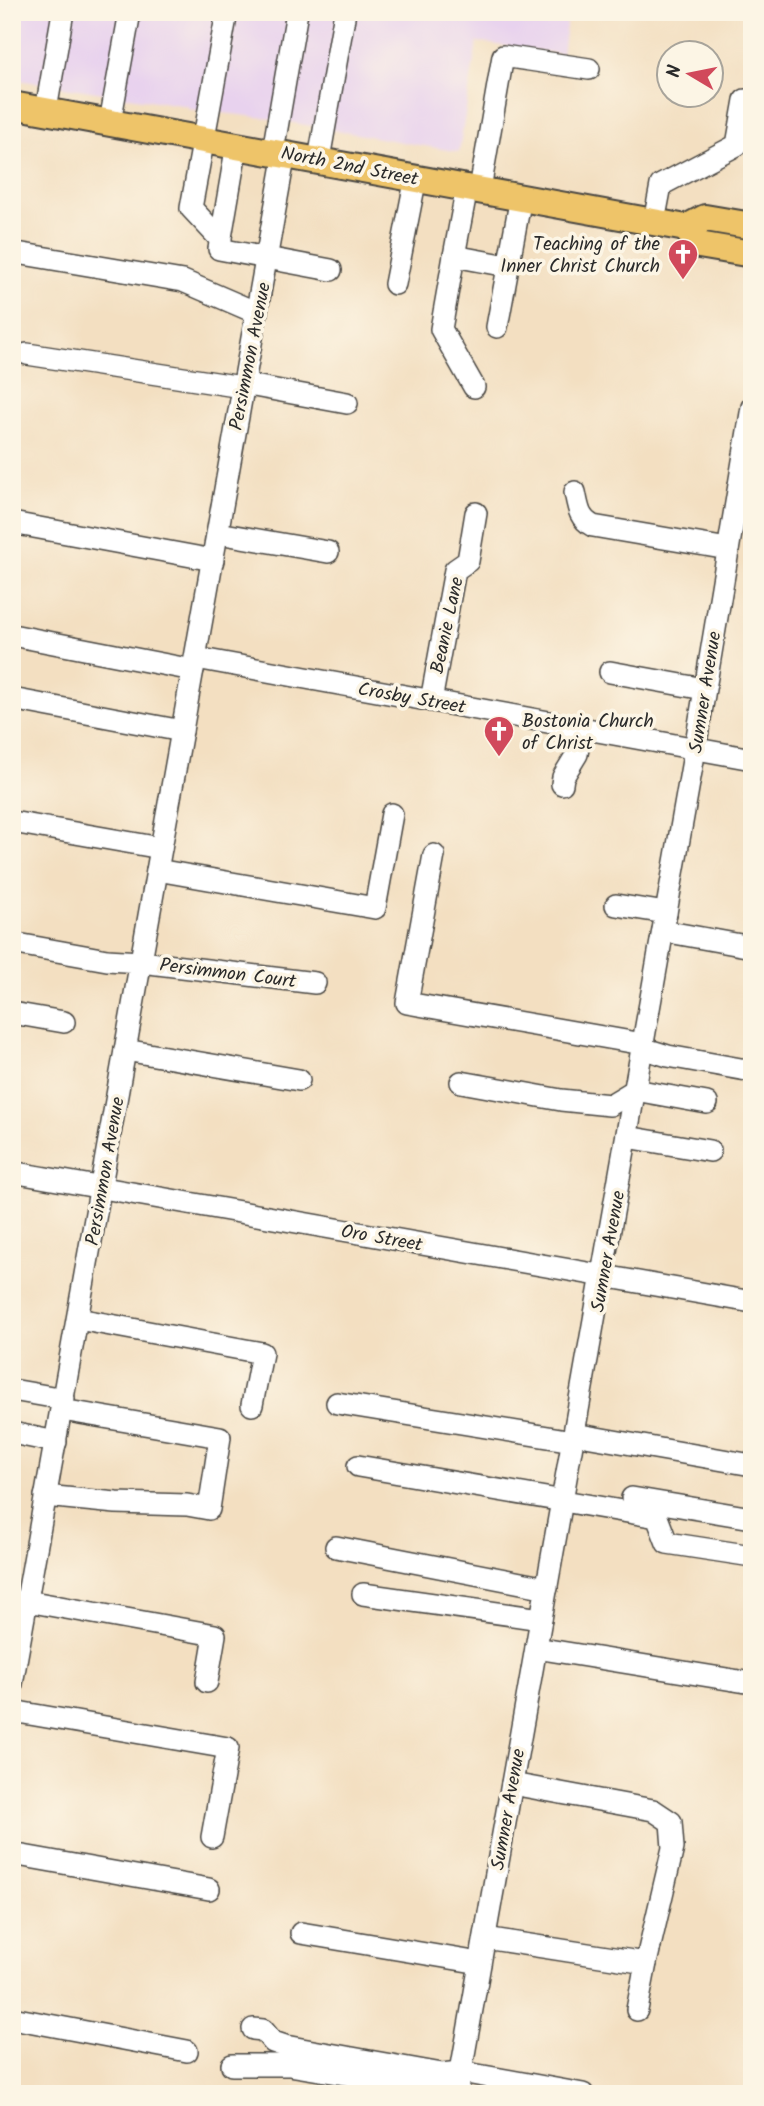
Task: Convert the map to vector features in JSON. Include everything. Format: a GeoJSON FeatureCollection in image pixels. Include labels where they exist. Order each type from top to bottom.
{"type":"FeatureCollection","features":[{"type":"Feature","properties":{"kind":"main road","name":"North 2nd Street"},"geometry":{"type":"LineString","coordinates":[[12,105],[687,228],[705,218],[752,226]]}},
{"type":"Feature","properties":{"kind":"main road","name":"North 2nd Street"},"geometry":{"type":"LineString","coordinates":[[687,228],[699,245],[752,254]]}},
{"type":"Feature","properties":{"kind":"street"},"geometry":{"type":"LineString","coordinates":[[46,110],[63,12]]}},
{"type":"Feature","properties":{"kind":"street"},"geometry":{"type":"LineString","coordinates":[[110,122],[130,12]]}},
{"type":"Feature","properties":{"kind":"street"},"geometry":{"type":"LineString","coordinates":[[221,240],[191,208],[227,12]]}},
{"type":"Feature","properties":{"kind":"street","name":"Persimmon Avenue"},"geometry":{"type":"LineString","coordinates":[[12,1684],[267,258],[297,12]]}},
{"type":"Feature","properties":{"kind":"street"},"geometry":{"type":"LineString","coordinates":[[319,159],[345,12]]}},
{"type":"Feature","properties":{"kind":"street"},"geometry":{"type":"LineString","coordinates":[[474,387],[441,329],[454,257],[473,188],[503,56],[589,69]]}},
{"type":"Feature","properties":{"kind":"street"},"geometry":{"type":"LineString","coordinates":[[654,222],[661,185],[737,145],[745,100]]}},
{"type":"Feature","properties":{"kind":"street"},"geometry":{"type":"LineString","coordinates":[[237,144],[219,249],[331,270]]}},
{"type":"Feature","properties":{"kind":"street"},"geometry":{"type":"LineString","coordinates":[[396,284],[416,177]]}},
{"type":"Feature","properties":{"kind":"street"},"geometry":{"type":"LineString","coordinates":[[497,327],[521,197]]}},
{"type":"Feature","properties":{"kind":"street"},"geometry":{"type":"LineString","coordinates":[[17,253],[183,281],[257,313]]}},
{"type":"Feature","properties":{"kind":"street"},"geometry":{"type":"LineString","coordinates":[[454,257],[509,266]]}},
{"type":"Feature","properties":{"kind":"street"},"geometry":{"type":"LineString","coordinates":[[27,354],[242,387],[254,386],[347,404]]}},
{"type":"Feature","properties":{"kind":"street","name":"Sumner Avenue"},"geometry":{"type":"LineString","coordinates":[[458,2086],[665,922],[752,407]]}},
{"type":"Feature","properties":{"kind":"street"},"geometry":{"type":"LineString","coordinates":[[575,492],[579,511],[585,522],[593,526],[728,550]]}},
{"type":"Feature","properties":{"kind":"street","name":"Beanie Lane"},"geometry":{"type":"LineString","coordinates":[[431,701],[455,570],[468,561],[476,513]]}},
{"type":"Feature","properties":{"kind":"street"},"geometry":{"type":"LineString","coordinates":[[12,523],[213,560]]}},
{"type":"Feature","properties":{"kind":"street"},"geometry":{"type":"LineString","coordinates":[[218,533],[328,552]]}},
{"type":"Feature","properties":{"kind":"street","name":"Crosby Street"},"geometry":{"type":"LineString","coordinates":[[12,635],[431,701],[752,759]]}},
{"type":"Feature","properties":{"kind":"street"},"geometry":{"type":"LineString","coordinates":[[610,672],[705,689]]}},
{"type":"Feature","properties":{"kind":"street"},"geometry":{"type":"LineString","coordinates":[[12,699],[182,731]]}},
{"type":"Feature","properties":{"kind":"street"},"geometry":{"type":"LineString","coordinates":[[562,784],[563,777],[577,754],[582,728]]}},
{"type":"Feature","properties":{"kind":"street"},"geometry":{"type":"LineString","coordinates":[[157,870],[375,908],[392,814]]}},
{"type":"Feature","properties":{"kind":"street"},"geometry":{"type":"LineString","coordinates":[[12,822],[161,848]]}},
{"type":"Feature","properties":{"kind":"street"},"geometry":{"type":"LineString","coordinates":[[434,855],[407,1003],[643,1046],[668,1056],[752,1071]]}},
{"type":"Feature","properties":{"kind":"street"},"geometry":{"type":"LineString","coordinates":[[616,905],[752,947]]}},
{"type":"Feature","properties":{"kind":"street","name":"Persimmon Court"},"geometry":{"type":"LineString","coordinates":[[12,943],[107,960],[315,983]]}},
{"type":"Feature","properties":{"kind":"street"},"geometry":{"type":"LineString","coordinates":[[12,1013],[64,1021]]}},
{"type":"Feature","properties":{"kind":"street"},"geometry":{"type":"LineString","coordinates":[[125,1050],[299,1080]]}},
{"type":"Feature","properties":{"kind":"street"},"geometry":{"type":"LineString","coordinates":[[461,1082],[561,1100],[610,1105],[635,1090],[707,1103]]}},
{"type":"Feature","properties":{"kind":"street"},"geometry":{"type":"LineString","coordinates":[[627,1137],[710,1151]]}},
{"type":"Feature","properties":{"kind":"street","name":"Oro Street"},"geometry":{"type":"LineString","coordinates":[[12,1172],[752,1302]]}},
{"type":"Feature","properties":{"kind":"street"},"geometry":{"type":"LineString","coordinates":[[78,1319],[262,1353],[252,1405]]}},
{"type":"Feature","properties":{"kind":"street"},"geometry":{"type":"LineString","coordinates":[[12,1390],[63,1404],[220,1437],[209,1509],[187,1505],[116,1503],[45,1496]]}},
{"type":"Feature","properties":{"kind":"street"},"geometry":{"type":"LineString","coordinates":[[337,1403],[752,1465]]}},
{"type":"Feature","properties":{"kind":"street"},"geometry":{"type":"LineString","coordinates":[[12,1433],[56,1442]]}},
{"type":"Feature","properties":{"kind":"street"},"geometry":{"type":"LineString","coordinates":[[358,1466],[752,1518]]}},
{"type":"Feature","properties":{"kind":"street"},"geometry":{"type":"LineString","coordinates":[[563,1494],[657,1517],[667,1543],[752,1556]]}},
{"type":"Feature","properties":{"kind":"street"},"geometry":{"type":"LineString","coordinates":[[336,1547],[547,1588]]}},
{"type":"Feature","properties":{"kind":"street"},"geometry":{"type":"LineString","coordinates":[[363,1594],[541,1619]]}},
{"type":"Feature","properties":{"kind":"street"},"geometry":{"type":"LineString","coordinates":[[27,1601],[215,1635],[207,1682]]}},
{"type":"Feature","properties":{"kind":"street"},"geometry":{"type":"LineString","coordinates":[[536,1648],[752,1683]]}},
{"type":"Feature","properties":{"kind":"street"},"geometry":{"type":"LineString","coordinates":[[12,1711],[228,1748],[212,1837]]}},
{"type":"Feature","properties":{"kind":"street"},"geometry":{"type":"LineString","coordinates":[[512,1784],[653,1810],[671,1822],[673,1848],[637,2010]]}},
{"type":"Feature","properties":{"kind":"street"},"geometry":{"type":"LineString","coordinates":[[12,1854],[209,1889]]}},
{"type":"Feature","properties":{"kind":"street"},"geometry":{"type":"LineString","coordinates":[[301,1933],[480,1963]]}},
{"type":"Feature","properties":{"kind":"street"},"geometry":{"type":"LineString","coordinates":[[485,1938],[646,1963]]}},
{"type":"Feature","properties":{"kind":"street"},"geometry":{"type":"LineString","coordinates":[[12,2018],[187,2051]]}},
{"type":"Feature","properties":{"kind":"street"},"geometry":{"type":"LineString","coordinates":[[253,2029],[263,2030],[273,2042],[285,2046],[442,2074],[458,2086]]}},
{"type":"Feature","properties":{"kind":"street"},"geometry":{"type":"LineString","coordinates":[[232,2065],[289,2065],[458,2086],[583,2094]]}},
{"type":"Feature","properties":{"kind":"shaded area"},"geometry":{"type":"Polygon","coordinates":[[[12,12],[568,12],[562,54],[477,42],[459,152],[266,118],[188,109],[188,106],[12,79],[12,12]]]}},
{"type":"Feature","properties":{"kind":"place","name":"Teaching of the Inner Christ Church"},"geometry":{"type":"Point","coordinates":[683,281]}},
{"type":"Feature","properties":{"kind":"place","name":"Bostonia Church of Christ"},"geometry":{"type":"Point","coordinates":[499,758]}}]}
